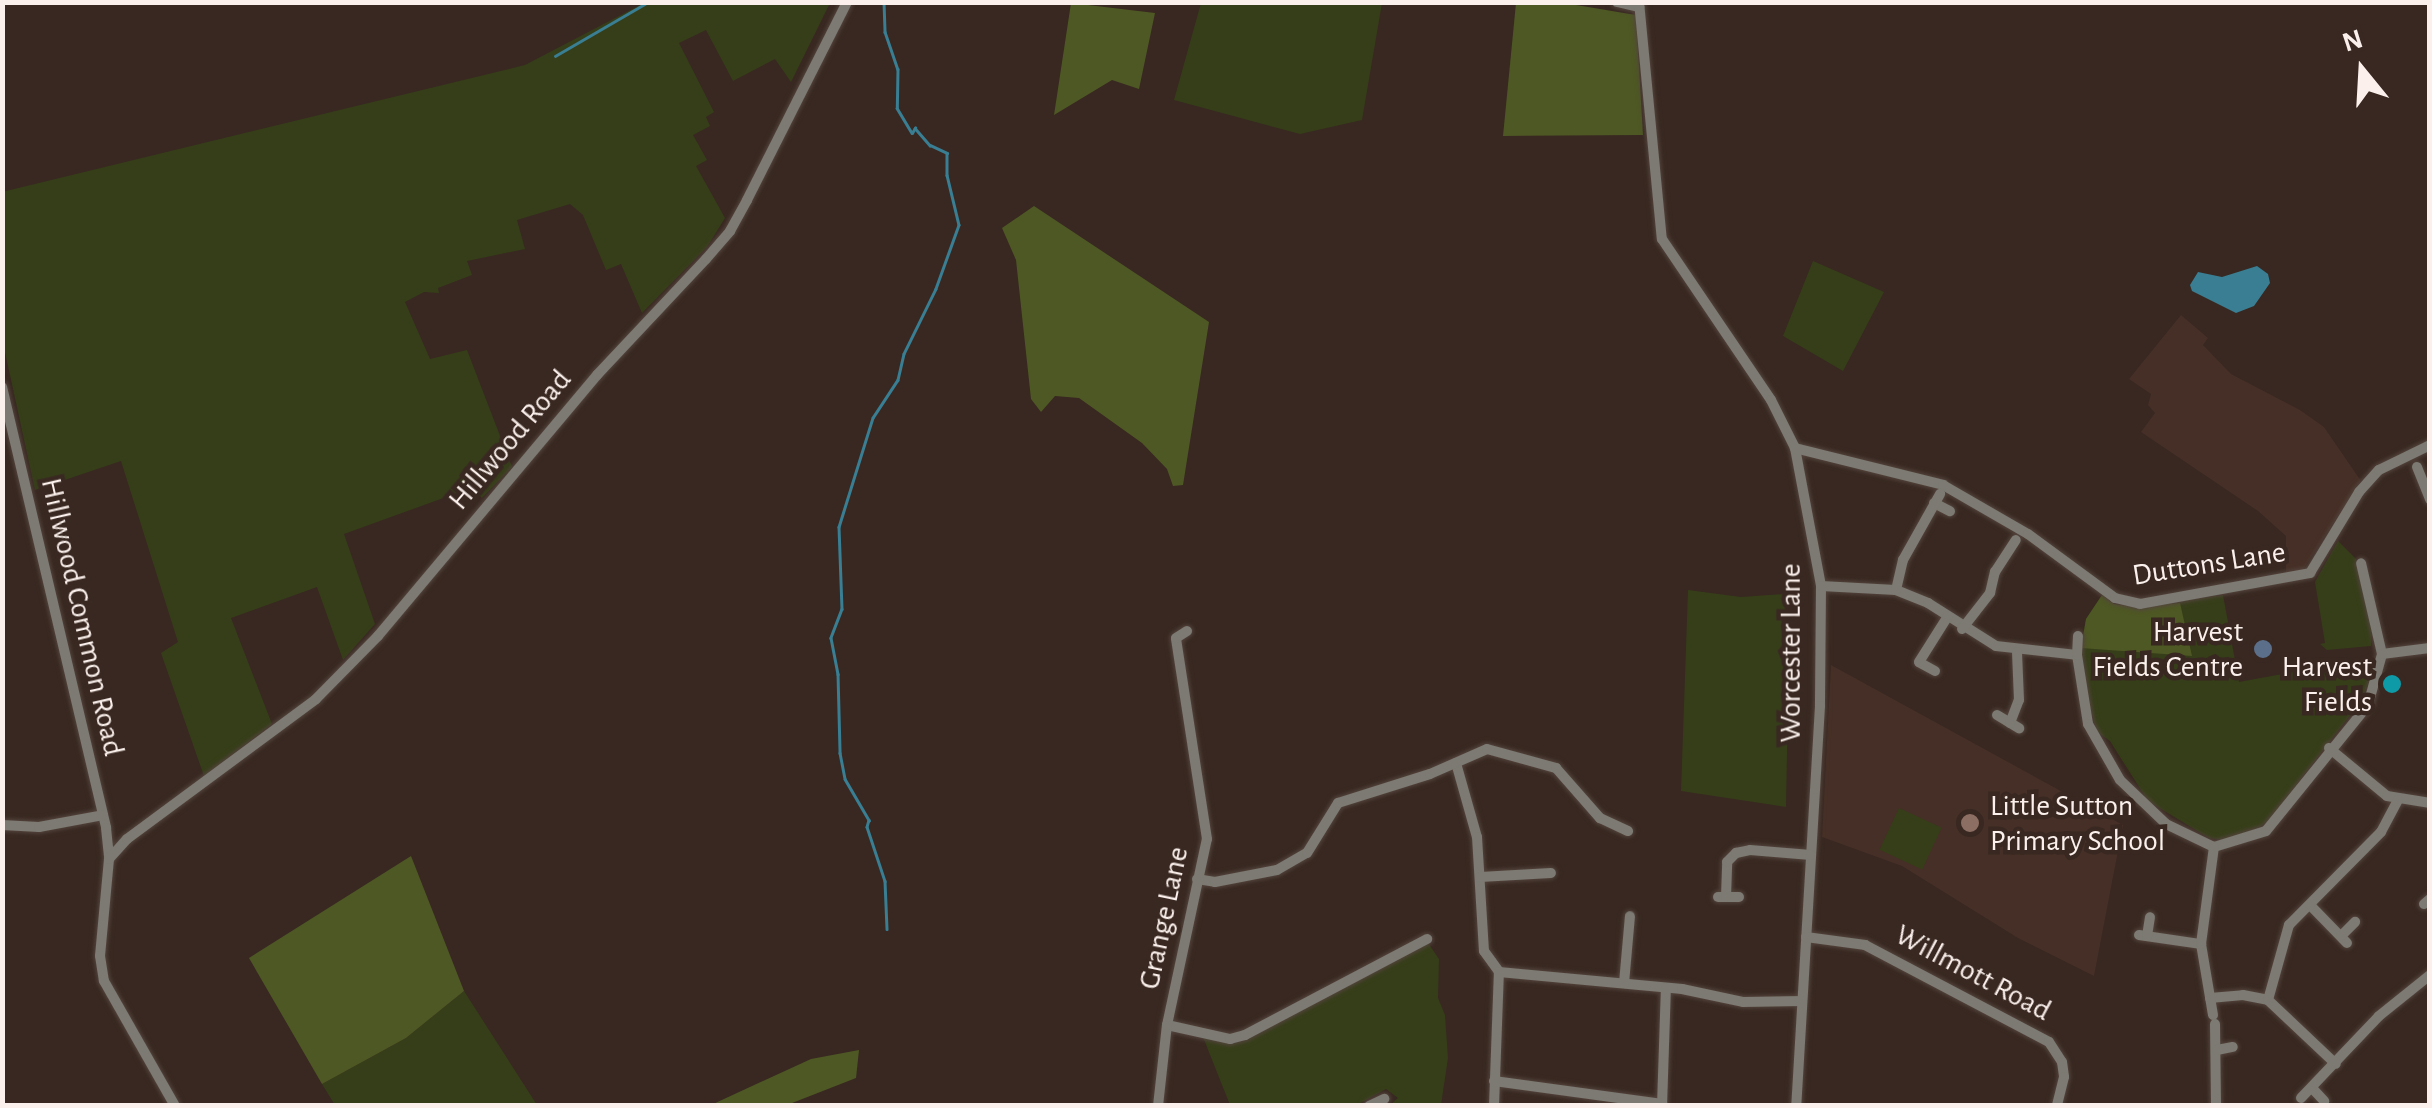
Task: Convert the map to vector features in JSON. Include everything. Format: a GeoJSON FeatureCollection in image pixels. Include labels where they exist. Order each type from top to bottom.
{"type":"FeatureCollection","features":[{"type":"Feature","properties":{"kind":"street","name":"Hillwood Road"},"geometry":{"type":"LineString","coordinates":[[110,859],[127,839],[316,699],[366,649],[597,375],[706,260],[739,215],[847,2]]}},
{"type":"Feature","properties":{"kind":"street"},"geometry":{"type":"LineString","coordinates":[[1617,2],[1639,4]]}},
{"type":"Feature","properties":{"kind":"street","name":"Worcester Lane"},"geometry":{"type":"LineString","coordinates":[[1639,4],[1662,239],[1771,400],[1796,448],[1821,586],[1796,1106]]}},
{"type":"Feature","properties":{"kind":"street","name":"Hillwood Common Road"},"geometry":{"type":"LineString","coordinates":[[2,386],[106,828],[110,859],[100,956],[104,980],[175,1106]]}},
{"type":"Feature","properties":{"kind":"street","name":"Duttons Lane"},"geometry":{"type":"LineString","coordinates":[[1796,448],[1943,485],[2028,534],[2115,598],[2140,604],[2197,597],[2310,573],[2359,492],[2379,470],[2430,445]]}},
{"type":"Feature","properties":{"kind":"street"},"geometry":{"type":"LineString","coordinates":[[2418,467],[2430,499]]}},
{"type":"Feature","properties":{"kind":"street"},"geometry":{"type":"LineString","coordinates":[[2408,490],[2422,486]]}},
{"type":"Feature","properties":{"kind":"street"},"geometry":{"type":"LineString","coordinates":[[1896,590],[1903,560],[1937,499],[1950,511]]}},
{"type":"Feature","properties":{"kind":"street"},"geometry":{"type":"LineString","coordinates":[[1962,629],[1990,593],[1995,572],[2016,547]]}},
{"type":"Feature","properties":{"kind":"street"},"geometry":{"type":"LineString","coordinates":[[2078,636],[2076,655],[2088,724],[2120,780],[2156,817],[2214,847],[2266,831],[2329,748],[2368,705],[2382,654],[2367,570]]}},
{"type":"Feature","properties":{"kind":"street"},"geometry":{"type":"LineString","coordinates":[[1821,586],[1896,590],[1914,595],[1962,629],[2018,652],[2076,655]]}},
{"type":"Feature","properties":{"kind":"street"},"geometry":{"type":"LineString","coordinates":[[1935,671],[1919,662],[1948,616]]}},
{"type":"Feature","properties":{"kind":"street","name":"Grange Lane"},"geometry":{"type":"LineString","coordinates":[[1158,1106],[1166,1026],[1207,839],[1176,638],[1187,631]]}},
{"type":"Feature","properties":{"kind":"street"},"geometry":{"type":"LineString","coordinates":[[2382,654],[2430,648]]}},
{"type":"Feature","properties":{"kind":"street"},"geometry":{"type":"LineString","coordinates":[[1996,715],[2015,726],[2018,652]]}},
{"type":"Feature","properties":{"kind":"street"},"geometry":{"type":"LineString","coordinates":[[1197,879],[1215,882],[1277,870],[1306,853],[1338,803],[1456,763],[1487,748],[1544,761],[1556,768],[1628,831]]}},
{"type":"Feature","properties":{"kind":"street"},"geometry":{"type":"LineString","coordinates":[[2329,748],[2375,788],[2398,800],[2430,803]]}},
{"type":"Feature","properties":{"kind":"street"},"geometry":{"type":"LineString","coordinates":[[1456,763],[1477,837],[1484,950],[1499,972],[1494,1106]]}},
{"type":"Feature","properties":{"kind":"street"},"geometry":{"type":"LineString","coordinates":[[2268,1000],[2284,935],[2381,832],[2398,800]]}},
{"type":"Feature","properties":{"kind":"street"},"geometry":{"type":"LineString","coordinates":[[2,826],[39,828],[102,816]]}},
{"type":"Feature","properties":{"kind":"street"},"geometry":{"type":"LineString","coordinates":[[106,828],[127,839]]}},
{"type":"Feature","properties":{"kind":"street"},"geometry":{"type":"LineString","coordinates":[[2214,847],[2201,944],[2217,1050],[2216,1106]]}},
{"type":"Feature","properties":{"kind":"street"},"geometry":{"type":"LineString","coordinates":[[1739,896],[1722,897],[1727,862],[1736,853],[1750,850],[1811,855]]}},
{"type":"Feature","properties":{"kind":"street"},"geometry":{"type":"LineString","coordinates":[[1480,877],[1537,879],[1551,873]]}},
{"type":"Feature","properties":{"kind":"street"},"geometry":{"type":"LineString","coordinates":[[2310,904],[2344,939],[2355,922]]}},
{"type":"Feature","properties":{"kind":"street"},"geometry":{"type":"LineString","coordinates":[[1624,983],[1630,916]]}},
{"type":"Feature","properties":{"kind":"street"},"geometry":{"type":"LineString","coordinates":[[2150,917],[2143,936],[2201,944]]}},
{"type":"Feature","properties":{"kind":"street"},"geometry":{"type":"LineString","coordinates":[[1615,931],[1628,932]]}},
{"type":"Feature","properties":{"kind":"street","name":"Willmott Road"},"geometry":{"type":"LineString","coordinates":[[1806,937],[1852,939],[2050,1042],[2062,1062],[2064,1077],[2057,1106]]}},
{"type":"Feature","properties":{"kind":"street"},"geometry":{"type":"LineString","coordinates":[[1166,1026],[1230,1039],[1245,1035],[1427,938]]}},
{"type":"Feature","properties":{"kind":"street"},"geometry":{"type":"LineString","coordinates":[[1499,972],[1666,988],[1724,1000],[1802,1001]]}},
{"type":"Feature","properties":{"kind":"street"},"geometry":{"type":"LineString","coordinates":[[2300,1098],[2379,1016],[2430,975]]}},
{"type":"Feature","properties":{"kind":"street"},"geometry":{"type":"LineString","coordinates":[[1494,1080],[1662,1105],[1666,988]]}},
{"type":"Feature","properties":{"kind":"street"},"geometry":{"type":"LineString","coordinates":[[2210,998],[2243,995],[2268,1000],[2336,1064]]}},
{"type":"Feature","properties":{"kind":"street"},"geometry":{"type":"LineString","coordinates":[[2217,1050],[2234,1047]]}},
{"type":"Feature","properties":{"kind":"street"},"geometry":{"type":"LineString","coordinates":[[2312,1088],[2324,1101]]}},
{"type":"Feature","properties":{"kind":"street"},"geometry":{"type":"LineString","coordinates":[[1369,1106],[1384,1099]]}},
{"type":"Feature","properties":{"kind":"shaded area"},"geometry":{"type":"Polygon","coordinates":[[[2181,315],[2208,338],[2203,345],[2231,374],[2324,427],[2361,481],[2302,571],[2286,574],[2286,536],[2258,511],[2141,432],[2155,413],[2148,405],[2151,394],[2129,379],[2181,315]]]}},
{"type":"Feature","properties":{"kind":"shaded area","name":"Little Sutton Primary School"},"geometry":{"type":"Polygon","coordinates":[[[1831,665],[2123,825],[2094,976],[2018,938],[1902,866],[1822,837],[1831,665]]]}},
{"type":"Feature","properties":{"kind":"green space"},"geometry":{"type":"Polygon","coordinates":[[[644,3],[830,3],[791,82],[775,59],[733,81],[706,30],[679,43],[714,112],[706,117],[710,126],[693,135],[707,160],[696,166],[725,218],[707,247],[642,313],[621,264],[606,270],[583,215],[570,204],[517,220],[525,249],[467,261],[472,275],[438,288],[439,293],[424,292],[405,302],[430,359],[467,350],[512,467],[482,498],[471,488],[344,534],[375,624],[343,660],[317,587],[231,618],[272,724],[204,776],[161,653],[178,642],[121,461],[35,490],[3,343],[2,192],[525,65],[644,3]]]}},
{"type":"Feature","properties":{"kind":"green space"},"geometry":{"type":"Polygon","coordinates":[[[1071,3],[1155,13],[1139,89],[1112,80],[1054,115],[1071,3]]]}},
{"type":"Feature","properties":{"kind":"green space"},"geometry":{"type":"Polygon","coordinates":[[[1201,3],[1382,3],[1362,120],[1300,134],[1174,100],[1201,3]]]}},
{"type":"Feature","properties":{"kind":"green space"},"geometry":{"type":"Polygon","coordinates":[[[1516,3],[1564,3],[1636,15],[1643,135],[1503,136],[1516,3]]]}},
{"type":"Feature","properties":{"kind":"green space"},"geometry":{"type":"Polygon","coordinates":[[[1034,206],[1209,322],[1183,485],[1173,486],[1167,469],[1142,443],[1079,398],[1055,396],[1041,412],[1031,399],[1016,260],[1002,228],[1034,206]]]}},
{"type":"Feature","properties":{"kind":"green space"},"geometry":{"type":"Polygon","coordinates":[[[1813,261],[1884,292],[1843,371],[1783,336],[1813,261]]]}},
{"type":"Feature","properties":{"kind":"green space"},"geometry":{"type":"Polygon","coordinates":[[[2338,541],[2356,559],[2372,622],[2371,646],[2327,650],[2320,644],[2325,643],[2315,582],[2338,541]]]}},
{"type":"Feature","properties":{"kind":"green space"},"geometry":{"type":"Polygon","coordinates":[[[1688,590],[1741,597],[1784,594],[1789,643],[1786,807],[1681,791],[1688,590]]]}},
{"type":"Feature","properties":{"kind":"green space"},"geometry":{"type":"Polygon","coordinates":[[[2102,595],[2114,604],[2135,607],[2223,595],[2239,682],[2305,670],[2321,673],[2340,660],[2369,659],[2374,669],[2361,701],[2270,819],[2256,830],[2222,840],[2209,838],[2148,801],[2110,741],[2097,732],[2084,685],[2081,648],[2086,619],[2102,595]]]}},
{"type":"Feature","properties":{"kind":"green space"},"geometry":{"type":"Polygon","coordinates":[[[2102,595],[2114,604],[2135,607],[2180,603],[2192,656],[2081,648],[2086,619],[2102,595]]]}},
{"type":"Feature","properties":{"kind":"green space"},"geometry":{"type":"Polygon","coordinates":[[[1899,808],[1942,828],[1922,870],[1880,850],[1899,808]]]}},
{"type":"Feature","properties":{"kind":"green space"},"geometry":{"type":"Polygon","coordinates":[[[411,856],[464,991],[406,1038],[322,1084],[249,958],[411,856]]]}},
{"type":"Feature","properties":{"kind":"green space"},"geometry":{"type":"Polygon","coordinates":[[[1428,943],[1439,959],[1438,998],[1445,1015],[1448,1058],[1441,1105],[1390,1105],[1398,1098],[1386,1089],[1357,1105],[1230,1105],[1203,1037],[1241,1042],[1428,943]]]}},
{"type":"Feature","properties":{"kind":"green space"},"geometry":{"type":"Polygon","coordinates":[[[464,991],[537,1105],[335,1105],[322,1084],[406,1038],[464,991]]]}},
{"type":"Feature","properties":{"kind":"green space"},"geometry":{"type":"Polygon","coordinates":[[[859,1050],[856,1078],[787,1105],[711,1105],[811,1059],[859,1050]]]}},
{"type":"Feature","properties":{"kind":"water"},"geometry":{"type":"Polygon","coordinates":[[[2257,266],[2268,274],[2270,283],[2254,306],[2236,313],[2192,291],[2190,285],[2198,272],[2222,277],[2257,266]]]}},
{"type":"Feature","properties":{"kind":"waterway"},"geometry":{"type":"LineString","coordinates":[[555,56],[648,2]]}},
{"type":"Feature","properties":{"kind":"waterway"},"geometry":{"type":"LineString","coordinates":[[884,2],[885,32],[898,69],[897,108],[912,133],[915,128],[930,145],[947,153],[947,175],[959,225],[936,289],[904,354],[898,380],[873,418],[839,527],[842,609],[831,638],[838,674],[840,753],[845,779],[869,820],[867,827],[885,881],[887,929]]}},
{"type":"Feature","properties":{"kind":"place","name":"Harvest Fields Centre"},"geometry":{"type":"Point","coordinates":[2263,649]}},
{"type":"Feature","properties":{"kind":"place","name":"Harvest Fields"},"geometry":{"type":"Point","coordinates":[2392,684]}},
{"type":"Feature","properties":{"kind":"place","name":"Little Sutton Primary School"},"geometry":{"type":"Point","coordinates":[1970,823]}}]}
